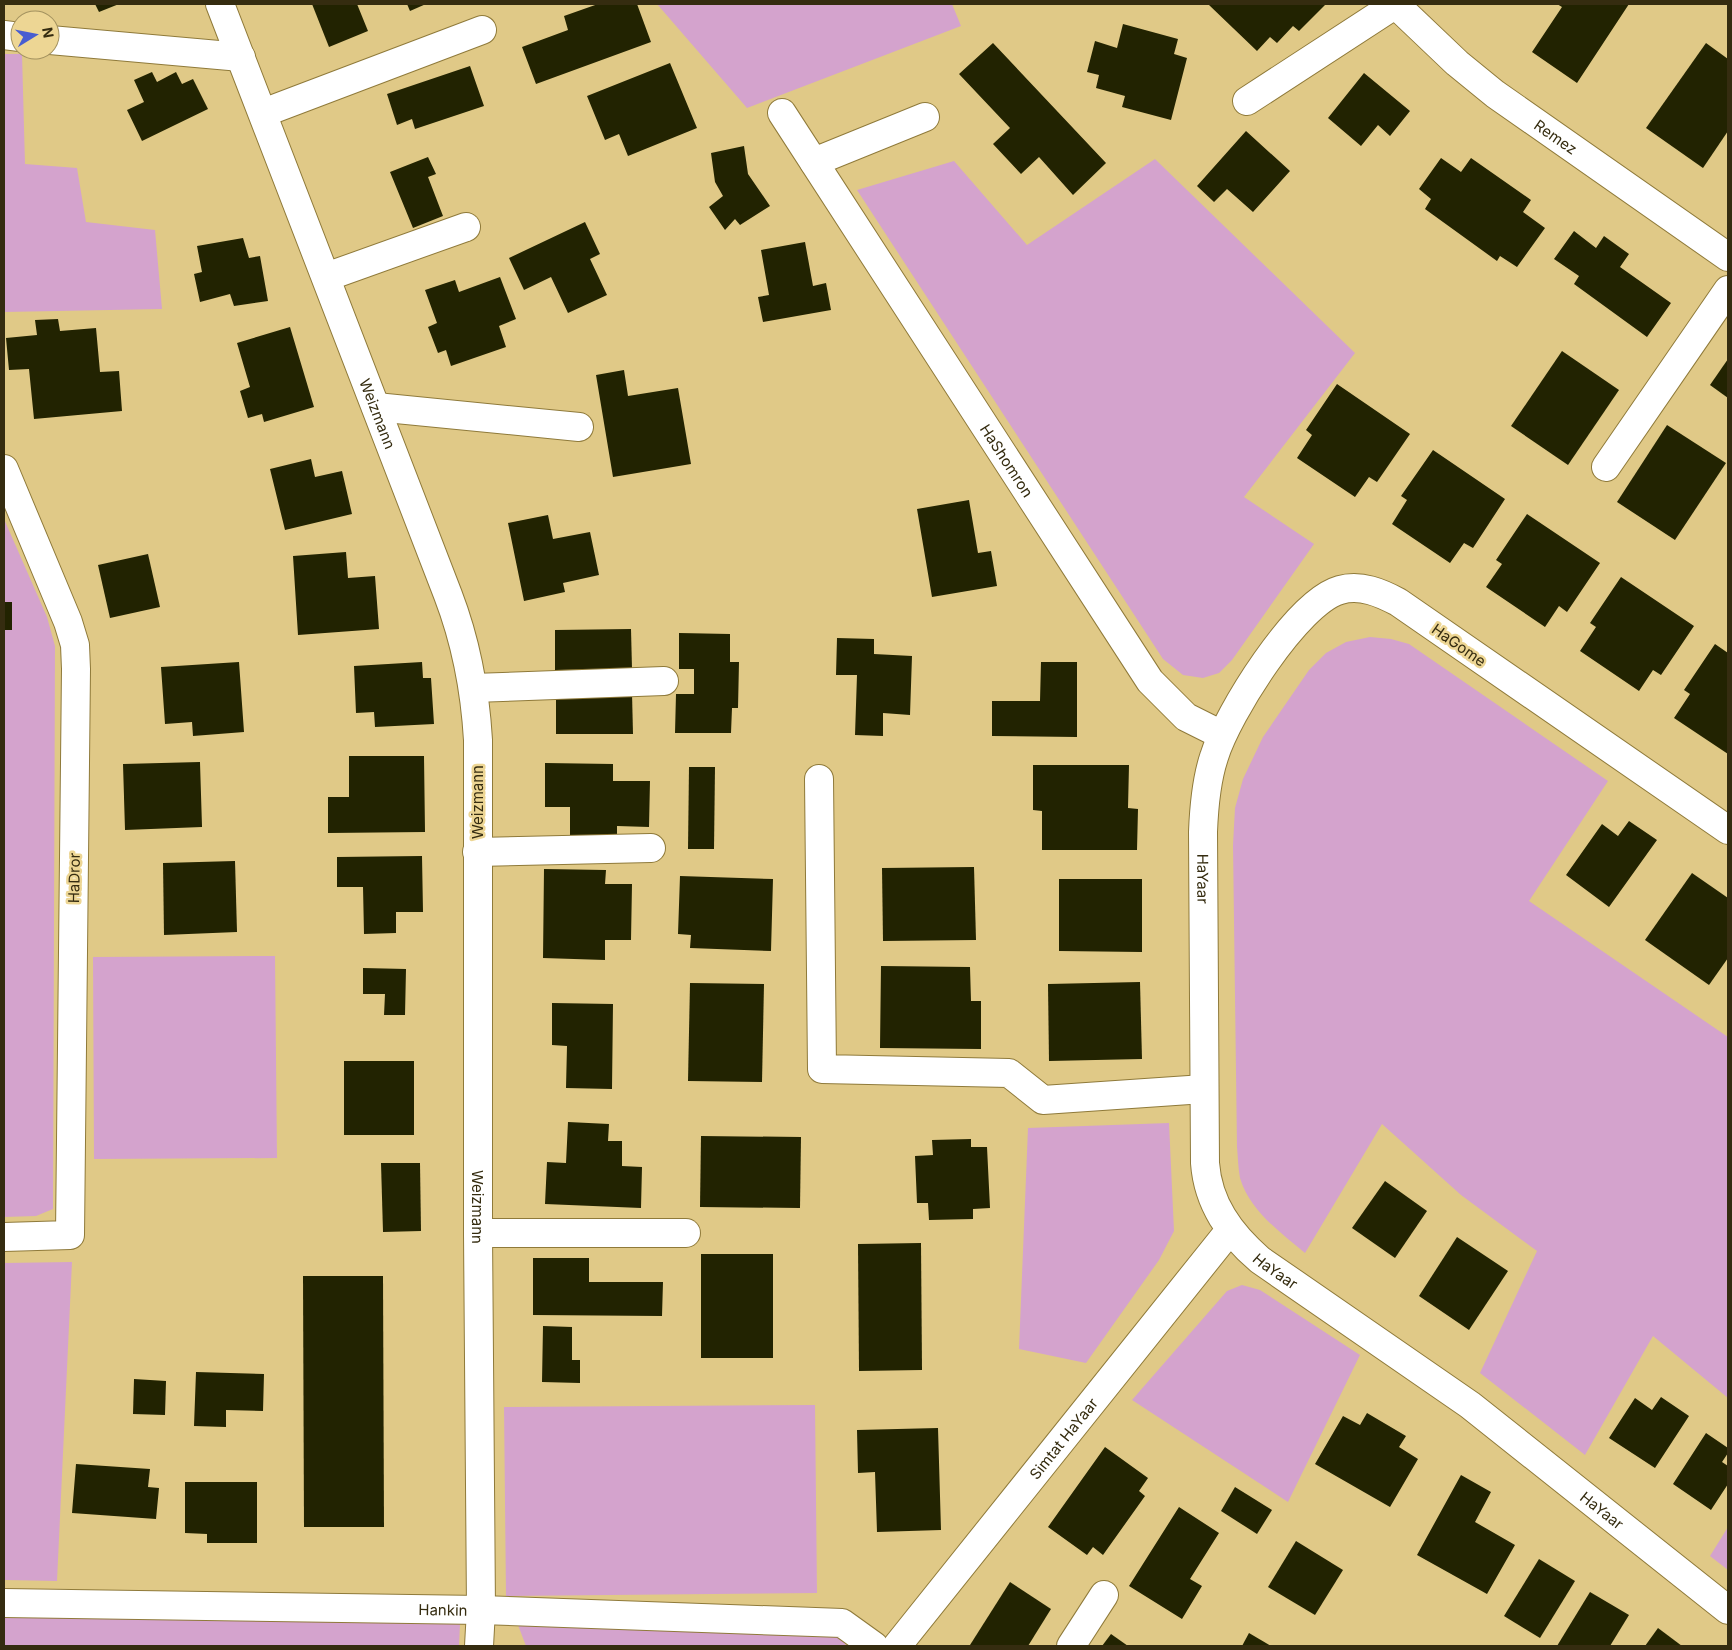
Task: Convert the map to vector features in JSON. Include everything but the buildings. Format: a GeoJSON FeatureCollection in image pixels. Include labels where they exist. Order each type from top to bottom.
{"type":"FeatureCollection","features":[{"type":"Feature","properties":{"kind":"street","name":"Weizmann"},"geometry":{"type":"LineString","coordinates":[[220,4],[457,619],[474,688],[478,740],[478,1233],[481,1610],[479,1646]]}},
{"type":"Feature","properties":{"kind":"street"},"geometry":{"type":"LineString","coordinates":[[1248,101],[1395,4]]}},
{"type":"Feature","properties":{"kind":"street","name":"Remez"},"geometry":{"type":"LineString","coordinates":[[1395,4],[1457,63],[1495,94],[1724,246]]}},
{"type":"Feature","properties":{"kind":"street"},"geometry":{"type":"LineString","coordinates":[[263,113],[482,30]]}},
{"type":"Feature","properties":{"kind":"street"},"geometry":{"type":"LineString","coordinates":[[60,41],[241,57]]}},
{"type":"Feature","properties":{"kind":"street","name":"HaShomron"},"geometry":{"type":"LineString","coordinates":[[782,114],[1150,681],[1186,717],[1222,735]]}},
{"type":"Feature","properties":{"kind":"street"},"geometry":{"type":"LineString","coordinates":[[814,162],[925,117]]}},
{"type":"Feature","properties":{"kind":"street"},"geometry":{"type":"LineString","coordinates":[[326,277],[466,227]]}},
{"type":"Feature","properties":{"kind":"street"},"geometry":{"type":"LineString","coordinates":[[1606,467],[1728,290]]}},
{"type":"Feature","properties":{"kind":"street"},"geometry":{"type":"LineString","coordinates":[[376,407],[579,427]]}},
{"type":"Feature","properties":{"kind":"street","name":"HaDror"},"geometry":{"type":"LineString","coordinates":[[4,469],[68,622],[75,645],[76,669],[70,1235],[4,1237]]}},
{"type":"Feature","properties":{"kind":"street","name":"HaGome"},"geometry":{"type":"LineString","coordinates":[[1222,735],[1244,695],[1277,647],[1307,611],[1318,601],[1340,590],[1353,588],[1367,589],[1398,602],[1728,830]]}},
{"type":"Feature","properties":{"kind":"street"},"geometry":{"type":"LineString","coordinates":[[474,688],[664,681]]}},
{"type":"Feature","properties":{"kind":"street","name":"HaYaar"},"geometry":{"type":"LineString","coordinates":[[1222,735],[1213,757],[1206,785],[1203,816],[1206,1175],[1217,1209],[1230,1230],[1248,1250],[1273,1270],[1470,1405],[1728,1610]]}},
{"type":"Feature","properties":{"kind":"street"},"geometry":{"type":"LineString","coordinates":[[819,779],[822,1070],[1009,1073],[1042,1100],[1204,1089]]}},
{"type":"Feature","properties":{"kind":"street"},"geometry":{"type":"LineString","coordinates":[[477,852],[651,848]]}},
{"type":"Feature","properties":{"kind":"street","name":"Simtat HaYaar"},"geometry":{"type":"LineString","coordinates":[[897,1646],[1230,1230]]}},
{"type":"Feature","properties":{"kind":"street"},"geometry":{"type":"LineString","coordinates":[[478,1233],[686,1233]]}},
{"type":"Feature","properties":{"kind":"street"},"geometry":{"type":"LineString","coordinates":[[1071,1646],[1104,1595]]}},
{"type":"Feature","properties":{"kind":"street","name":"Hankin"},"geometry":{"type":"LineString","coordinates":[[4,1603],[481,1610],[842,1623],[874,1646]]}},
{"type":"Feature","properties":{"kind":"shaded area"},"geometry":{"type":"Polygon","coordinates":[[[657,4],[952,4],[961,26],[747,108],[657,4]]]}},
{"type":"Feature","properties":{"kind":"shaded area"},"geometry":{"type":"Polygon","coordinates":[[[4,54],[10,54],[10,60],[22,60],[25,164],[77,168],[86,222],[155,230],[162,309],[4,312],[4,54]]]}},
{"type":"Feature","properties":{"kind":"shaded area"},"geometry":{"type":"Polygon","coordinates":[[[1155,159],[1355,353],[1244,497],[1314,544],[1232,660],[1219,673],[1203,678],[1183,675],[1163,659],[857,190],[954,161],[1027,245],[1155,159]]]}},
{"type":"Feature","properties":{"kind":"shaded area"},"geometry":{"type":"Polygon","coordinates":[[[4,519],[47,617],[55,646],[53,1209],[36,1216],[4,1217],[4,519]]]}},
{"type":"Feature","properties":{"kind":"shaded area"},"geometry":{"type":"Polygon","coordinates":[[[1370,637],[1391,639],[1409,644],[1608,781],[1529,901],[1728,1037],[1728,1398],[1653,1336],[1585,1455],[1480,1373],[1537,1251],[1461,1195],[1382,1124],[1305,1253],[1258,1211],[1240,1178],[1237,1147],[1233,845],[1235,808],[1243,779],[1263,737],[1309,670],[1326,653],[1346,642],[1370,637]]]}},
{"type":"Feature","properties":{"kind":"shaded area"},"geometry":{"type":"Polygon","coordinates":[[[275,956],[277,1158],[94,1159],[93,957],[275,956]]]}},
{"type":"Feature","properties":{"kind":"shaded area"},"geometry":{"type":"Polygon","coordinates":[[[1169,1123],[1174,1231],[1159,1260],[1086,1363],[1019,1349],[1028,1128],[1169,1123]]]}},
{"type":"Feature","properties":{"kind":"shaded area"},"geometry":{"type":"Polygon","coordinates":[[[72,1262],[57,1581],[4,1580],[4,1263],[72,1262]]]}},
{"type":"Feature","properties":{"kind":"shaded area"},"geometry":{"type":"Polygon","coordinates":[[[1242,1285],[1260,1290],[1360,1355],[1288,1502],[1132,1400],[1227,1291],[1242,1285]]]}},
{"type":"Feature","properties":{"kind":"shaded area"},"geometry":{"type":"Polygon","coordinates":[[[815,1405],[817,1593],[506,1596],[504,1407],[815,1405]]]}},
{"type":"Feature","properties":{"kind":"shaded area"},"geometry":{"type":"Polygon","coordinates":[[[1728,1527],[1728,1570],[1710,1556],[1728,1527]]]}},
{"type":"Feature","properties":{"kind":"shaded area"},"geometry":{"type":"Polygon","coordinates":[[[4,1616],[460,1624],[459,1646],[4,1646],[4,1616]]]}},
{"type":"Feature","properties":{"kind":"shaded area"},"geometry":{"type":"Polygon","coordinates":[[[518,1625],[842,1635],[846,1646],[526,1646],[518,1625]]]}}]}
